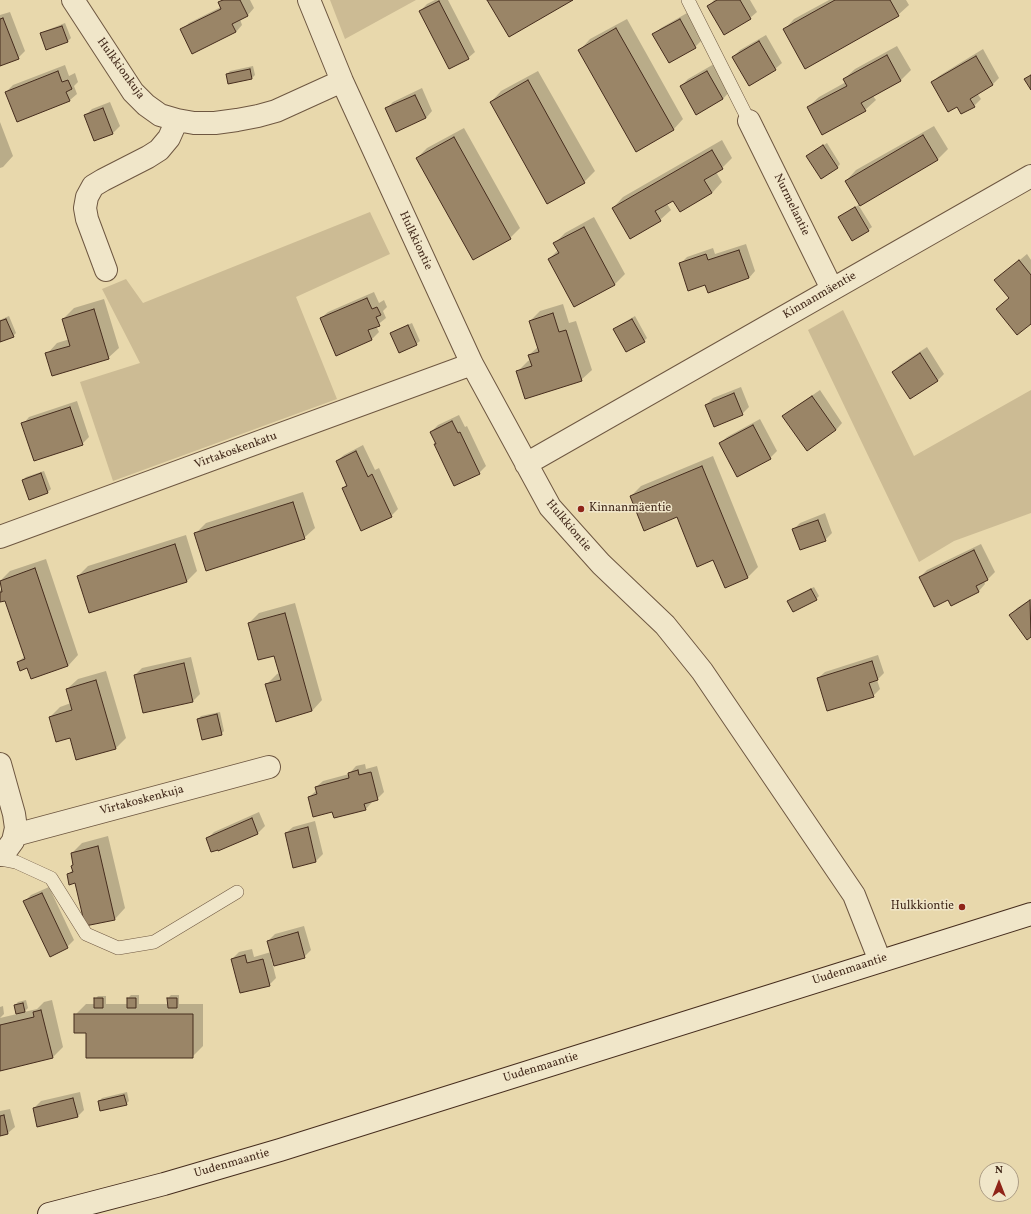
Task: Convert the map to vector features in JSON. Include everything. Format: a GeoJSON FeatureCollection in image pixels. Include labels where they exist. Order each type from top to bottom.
{"type":"FeatureCollection","features":[{"type":"Feature","properties":{"kind":"street","name":"Hulkkionkuja"},"geometry":{"type":"LineString","coordinates":[[73,0],[133,92],[146,105],[160,115],[194,123],[215,123],[237,120],[276,111],[342,81]]}},
{"type":"Feature","properties":{"kind":"street","name":"Hulkkiontie"},"geometry":{"type":"LineString","coordinates":[[309,0],[342,81],[472,364],[550,507],[601,564],[665,624],[702,671],[854,895],[880,960]]}},
{"type":"Feature","properties":{"kind":"street"},"geometry":{"type":"LineString","coordinates":[[106,270],[87,219],[85,208],[87,197],[93,186],[159,150],[169,138],[177,120]]}},
{"type":"Feature","properties":{"kind":"street","name":"Nurmelantie"},"geometry":{"type":"LineString","coordinates":[[749,121],[832,289]]}},
{"type":"Feature","properties":{"kind":"street","name":"Kinnanmäentie"},"geometry":{"type":"LineString","coordinates":[[526,464],[1031,176]]}},
{"type":"Feature","properties":{"kind":"street","name":"Virtakoskenkatu"},"geometry":{"type":"LineString","coordinates":[[0,537],[472,364]]}},
{"type":"Feature","properties":{"kind":"street"},"geometry":{"type":"LineString","coordinates":[[0,764],[14,814],[16,828],[13,841],[5,852],[0,855]]}},
{"type":"Feature","properties":{"kind":"street","name":"Virtakoskenkuja"},"geometry":{"type":"LineString","coordinates":[[15,835],[269,767]]}},
{"type":"Feature","properties":{"kind":"street","name":"Uudenmaantie"},"geometry":{"type":"LineString","coordinates":[[49,1214],[164,1184],[280,1150],[880,960],[1031,914]]}},
{"type":"Feature","properties":{"kind":"lane"},"geometry":{"type":"LineString","coordinates":[[688,0],[749,121]]}},
{"type":"Feature","properties":{"kind":"lane"},"geometry":{"type":"LineString","coordinates":[[0,859],[16,862],[51,878],[86,934],[118,948],[154,942],[237,892]]}},
{"type":"Feature","properties":{"kind":"shaded area"},"geometry":{"type":"Polygon","coordinates":[[[330,0],[416,0],[345,39],[330,0]]]}},
{"type":"Feature","properties":{"kind":"shaded area"},"geometry":{"type":"Polygon","coordinates":[[[370,212],[390,254],[296,297],[337,399],[113,481],[80,382],[140,363],[102,289],[126,279],[143,303],[370,212]]]}},
{"type":"Feature","properties":{"kind":"shaded area"},"geometry":{"type":"Polygon","coordinates":[[[843,310],[914,456],[1031,390],[1031,513],[954,541],[919,562],[808,330],[843,310]]]}},
{"type":"Feature","properties":{"kind":"building"},"geometry":{"type":"Polygon","coordinates":[[[223,0],[240,0],[248,16],[232,24],[236,32],[192,54],[180,29],[221,9],[218,2],[223,0]]]}},
{"type":"Feature","properties":{"kind":"building"},"geometry":{"type":"Polygon","coordinates":[[[487,0],[573,0],[509,37],[487,0]]]}},
{"type":"Feature","properties":{"kind":"building"},"geometry":{"type":"Polygon","coordinates":[[[717,0],[740,0],[751,19],[724,35],[707,6],[717,0]]]}},
{"type":"Feature","properties":{"kind":"building"},"geometry":{"type":"Polygon","coordinates":[[[835,0],[890,0],[899,16],[805,69],[783,29],[835,0]]]}},
{"type":"Feature","properties":{"kind":"building"},"geometry":{"type":"Polygon","coordinates":[[[439,1],[469,59],[449,69],[419,11],[439,1]]]}},
{"type":"Feature","properties":{"kind":"building"},"geometry":{"type":"Polygon","coordinates":[[[3,18],[19,59],[0,66],[0,19],[3,18]]]}},
{"type":"Feature","properties":{"kind":"building"},"geometry":{"type":"Polygon","coordinates":[[[680,19],[696,48],[669,63],[652,34],[680,19]]]}},
{"type":"Feature","properties":{"kind":"building"},"geometry":{"type":"Polygon","coordinates":[[[62,26],[68,42],[46,50],[40,33],[62,26]]]}},
{"type":"Feature","properties":{"kind":"building"},"geometry":{"type":"Polygon","coordinates":[[[616,28],[674,130],[636,152],[578,50],[616,28]]]}},
{"type":"Feature","properties":{"kind":"building"},"geometry":{"type":"Polygon","coordinates":[[[759,41],[776,70],[749,86],[732,57],[759,41]]]}},
{"type":"Feature","properties":{"kind":"building"},"geometry":{"type":"Polygon","coordinates":[[[887,55],[901,81],[861,103],[866,111],[822,135],[807,107],[847,86],[843,79],[887,55]]]}},
{"type":"Feature","properties":{"kind":"building"},"geometry":{"type":"Polygon","coordinates":[[[976,56],[993,85],[970,99],[975,107],[961,114],[957,107],[948,112],[931,82],[976,56]]]}},
{"type":"Feature","properties":{"kind":"building"},"geometry":{"type":"Polygon","coordinates":[[[250,69],[252,79],[228,84],[226,74],[250,69]]]}},
{"type":"Feature","properties":{"kind":"building"},"geometry":{"type":"Polygon","coordinates":[[[58,71],[62,82],[68,80],[72,89],[66,92],[70,101],[17,122],[5,92],[58,71]]]}},
{"type":"Feature","properties":{"kind":"building"},"geometry":{"type":"Polygon","coordinates":[[[707,71],[723,99],[696,115],[680,86],[707,71]]]}},
{"type":"Feature","properties":{"kind":"building"},"geometry":{"type":"Polygon","coordinates":[[[1031,75],[1031,90],[1024,79],[1031,75]]]}},
{"type":"Feature","properties":{"kind":"building"},"geometry":{"type":"Polygon","coordinates":[[[528,80],[585,183],[547,204],[490,102],[528,80]]]}},
{"type":"Feature","properties":{"kind":"building"},"geometry":{"type":"Polygon","coordinates":[[[415,95],[426,118],[396,132],[385,108],[415,95]]]}},
{"type":"Feature","properties":{"kind":"building"},"geometry":{"type":"Polygon","coordinates":[[[103,108],[113,134],[94,141],[84,115],[103,108]]]}},
{"type":"Feature","properties":{"kind":"building"},"geometry":{"type":"Polygon","coordinates":[[[923,135],[938,160],[860,206],[845,181],[923,135]]]}},
{"type":"Feature","properties":{"kind":"building"},"geometry":{"type":"Polygon","coordinates":[[[454,137],[511,239],[473,260],[416,158],[454,137]]]}},
{"type":"Feature","properties":{"kind":"building"},"geometry":{"type":"Polygon","coordinates":[[[823,145],[838,168],[821,179],[806,156],[823,145]]]}},
{"type":"Feature","properties":{"kind":"building"},"geometry":{"type":"Polygon","coordinates":[[[712,150],[723,169],[704,180],[712,193],[680,212],[673,201],[655,211],[661,221],[630,239],[612,208],[712,150]]]}},
{"type":"Feature","properties":{"kind":"building"},"geometry":{"type":"Polygon","coordinates":[[[855,207],[869,231],[852,241],[838,217],[855,207]]]}},
{"type":"Feature","properties":{"kind":"building"},"geometry":{"type":"Polygon","coordinates":[[[584,227],[615,285],[574,307],[548,259],[559,253],[553,243],[584,227]]]}},
{"type":"Feature","properties":{"kind":"building"},"geometry":{"type":"Polygon","coordinates":[[[739,250],[749,278],[708,293],[705,285],[688,291],[679,263],[706,254],[708,260],[739,250]]]}},
{"type":"Feature","properties":{"kind":"building"},"geometry":{"type":"Polygon","coordinates":[[[1019,260],[1031,275],[1031,324],[1017,335],[996,309],[1009,298],[994,280],[1019,260]]]}},
{"type":"Feature","properties":{"kind":"building"},"geometry":{"type":"Polygon","coordinates":[[[367,298],[372,309],[377,307],[381,315],[376,317],[380,326],[368,330],[372,340],[336,356],[320,318],[367,298]]]}},
{"type":"Feature","properties":{"kind":"building"},"geometry":{"type":"Polygon","coordinates":[[[94,309],[109,359],[52,376],[45,353],[70,346],[62,319],[94,309]]]}},
{"type":"Feature","properties":{"kind":"building"},"geometry":{"type":"Polygon","coordinates":[[[553,313],[559,332],[566,330],[582,381],[525,399],[516,371],[532,366],[528,355],[539,352],[529,321],[553,313]]]}},
{"type":"Feature","properties":{"kind":"building"},"geometry":{"type":"Polygon","coordinates":[[[6,319],[14,337],[0,342],[0,321],[6,319]]]}},
{"type":"Feature","properties":{"kind":"building"},"geometry":{"type":"Polygon","coordinates":[[[632,319],[645,342],[626,352],[613,329],[632,319]]]}},
{"type":"Feature","properties":{"kind":"building"},"geometry":{"type":"Polygon","coordinates":[[[408,325],[417,345],[399,353],[390,333],[408,325]]]}},
{"type":"Feature","properties":{"kind":"building"},"geometry":{"type":"Polygon","coordinates":[[[920,353],[938,381],[910,399],[892,372],[920,353]]]}},
{"type":"Feature","properties":{"kind":"building"},"geometry":{"type":"Polygon","coordinates":[[[734,393],[743,415],[714,427],[705,405],[734,393]]]}},
{"type":"Feature","properties":{"kind":"building"},"geometry":{"type":"Polygon","coordinates":[[[812,396],[836,430],[807,451],[782,416],[812,396]]]}},
{"type":"Feature","properties":{"kind":"building"},"geometry":{"type":"Polygon","coordinates":[[[70,407],[83,445],[34,461],[21,423],[70,407]]]}},
{"type":"Feature","properties":{"kind":"building"},"geometry":{"type":"Polygon","coordinates":[[[452,421],[458,433],[460,432],[480,474],[454,486],[434,444],[436,444],[430,432],[452,421]]]}},
{"type":"Feature","properties":{"kind":"building"},"geometry":{"type":"Polygon","coordinates":[[[753,425],[771,459],[737,477],[719,443],[753,425]]]}},
{"type":"Feature","properties":{"kind":"building"},"geometry":{"type":"Polygon","coordinates":[[[356,451],[368,477],[372,474],[392,517],[361,531],[342,488],[347,486],[336,461],[356,451]]]}},
{"type":"Feature","properties":{"kind":"building"},"geometry":{"type":"Polygon","coordinates":[[[702,466],[748,578],[725,588],[713,560],[697,567],[677,517],[644,531],[630,496],[702,466]]]}},
{"type":"Feature","properties":{"kind":"building"},"geometry":{"type":"Polygon","coordinates":[[[41,473],[48,493],[29,500],[22,480],[41,473]]]}},
{"type":"Feature","properties":{"kind":"building"},"geometry":{"type":"Polygon","coordinates":[[[293,502],[305,539],[206,571],[194,533],[293,502]]]}},
{"type":"Feature","properties":{"kind":"building"},"geometry":{"type":"Polygon","coordinates":[[[818,520],[826,541],[800,550],[792,529],[818,520]]]}},
{"type":"Feature","properties":{"kind":"building"},"geometry":{"type":"Polygon","coordinates":[[[175,544],[187,582],[89,613],[77,576],[175,544]]]}},
{"type":"Feature","properties":{"kind":"building"},"geometry":{"type":"Polygon","coordinates":[[[974,550],[988,580],[976,586],[979,592],[951,606],[948,600],[934,607],[919,577],[974,550]]]}},
{"type":"Feature","properties":{"kind":"building"},"geometry":{"type":"Polygon","coordinates":[[[35,568],[68,666],[31,679],[27,668],[20,671],[17,662],[25,659],[5,601],[0,602],[0,592],[2,592],[0,581],[35,568]]]}},
{"type":"Feature","properties":{"kind":"building"},"geometry":{"type":"Polygon","coordinates":[[[811,589],[817,600],[793,612],[787,601],[811,589]]]}},
{"type":"Feature","properties":{"kind":"building"},"geometry":{"type":"Polygon","coordinates":[[[1030,600],[1031,637],[1027,640],[1009,615],[1030,600]]]}},
{"type":"Feature","properties":{"kind":"building"},"geometry":{"type":"Polygon","coordinates":[[[285,613],[312,711],[276,722],[265,684],[281,680],[274,656],[258,660],[248,623],[285,613]]]}},
{"type":"Feature","properties":{"kind":"building"},"geometry":{"type":"Polygon","coordinates":[[[872,661],[878,680],[869,683],[874,697],[827,711],[817,678],[872,661]]]}},
{"type":"Feature","properties":{"kind":"building"},"geometry":{"type":"Polygon","coordinates":[[[184,663],[193,702],[143,713],[134,675],[184,663]]]}},
{"type":"Feature","properties":{"kind":"building"},"geometry":{"type":"Polygon","coordinates":[[[96,680],[116,749],[76,760],[70,738],[56,742],[49,717],[72,710],[66,689],[96,680]]]}},
{"type":"Feature","properties":{"kind":"building"},"geometry":{"type":"Polygon","coordinates":[[[217,714],[222,735],[202,740],[197,719],[217,714]]]}},
{"type":"Feature","properties":{"kind":"building"},"geometry":{"type":"Polygon","coordinates":[[[358,770],[359,775],[371,772],[378,800],[364,804],[366,810],[334,818],[332,812],[313,817],[308,797],[317,794],[315,787],[349,778],[348,773],[358,770]]]}},
{"type":"Feature","properties":{"kind":"building"},"geometry":{"type":"Polygon","coordinates":[[[252,818],[258,834],[218,851],[211,852],[206,838],[252,818]]]}},
{"type":"Feature","properties":{"kind":"building"},"geometry":{"type":"Polygon","coordinates":[[[308,827],[316,862],[293,868],[285,833],[308,827]]]}},
{"type":"Feature","properties":{"kind":"building"},"geometry":{"type":"Polygon","coordinates":[[[98,846],[115,920],[85,926],[75,883],[69,885],[67,874],[73,872],[71,866],[73,865],[71,853],[98,846]]]}},
{"type":"Feature","properties":{"kind":"building"},"geometry":{"type":"Polygon","coordinates":[[[42,893],[68,948],[50,957],[23,901],[42,893]]]}},
{"type":"Feature","properties":{"kind":"building"},"geometry":{"type":"Polygon","coordinates":[[[298,932],[305,958],[274,966],[267,941],[298,932]]]}},
{"type":"Feature","properties":{"kind":"building"},"geometry":{"type":"Polygon","coordinates":[[[245,955],[247,963],[263,959],[270,986],[240,993],[231,959],[245,955]]]}},
{"type":"Feature","properties":{"kind":"building"},"geometry":{"type":"Polygon","coordinates":[[[94,998],[103,998],[103,1008],[94,1008],[94,998]]]}},
{"type":"Feature","properties":{"kind":"building"},"geometry":{"type":"Polygon","coordinates":[[[127,998],[136,998],[136,1008],[127,1008],[127,998]]]}},
{"type":"Feature","properties":{"kind":"building"},"geometry":{"type":"Polygon","coordinates":[[[167,998],[177,998],[177,1008],[168,1008],[167,998]]]}},
{"type":"Feature","properties":{"kind":"building"},"geometry":{"type":"Polygon","coordinates":[[[23,1003],[25,1012],[16,1014],[14,1005],[23,1003]]]}},
{"type":"Feature","properties":{"kind":"building"},"geometry":{"type":"Polygon","coordinates":[[[41,1010],[53,1058],[0,1071],[0,1025],[34,1017],[33,1012],[41,1010]]]}},
{"type":"Feature","properties":{"kind":"building"},"geometry":{"type":"Polygon","coordinates":[[[74,1014],[193,1014],[193,1058],[86,1058],[86,1033],[74,1033],[74,1014]]]}},
{"type":"Feature","properties":{"kind":"building"},"geometry":{"type":"Polygon","coordinates":[[[124,1095],[127,1105],[100,1111],[98,1101],[124,1095]]]}},
{"type":"Feature","properties":{"kind":"building"},"geometry":{"type":"Polygon","coordinates":[[[73,1098],[78,1117],[37,1127],[33,1108],[73,1098]]]}},
{"type":"Feature","properties":{"kind":"building"},"geometry":{"type":"Polygon","coordinates":[[[4,1115],[8,1134],[0,1136],[0,1116],[4,1115]]]}},
{"type":"Feature","properties":{"kind":"place","name":"Kinnanmäentie"},"geometry":{"type":"Point","coordinates":[581,509]}},
{"type":"Feature","properties":{"kind":"place","name":"Hulkkiontie"},"geometry":{"type":"Point","coordinates":[962,907]}}]}
